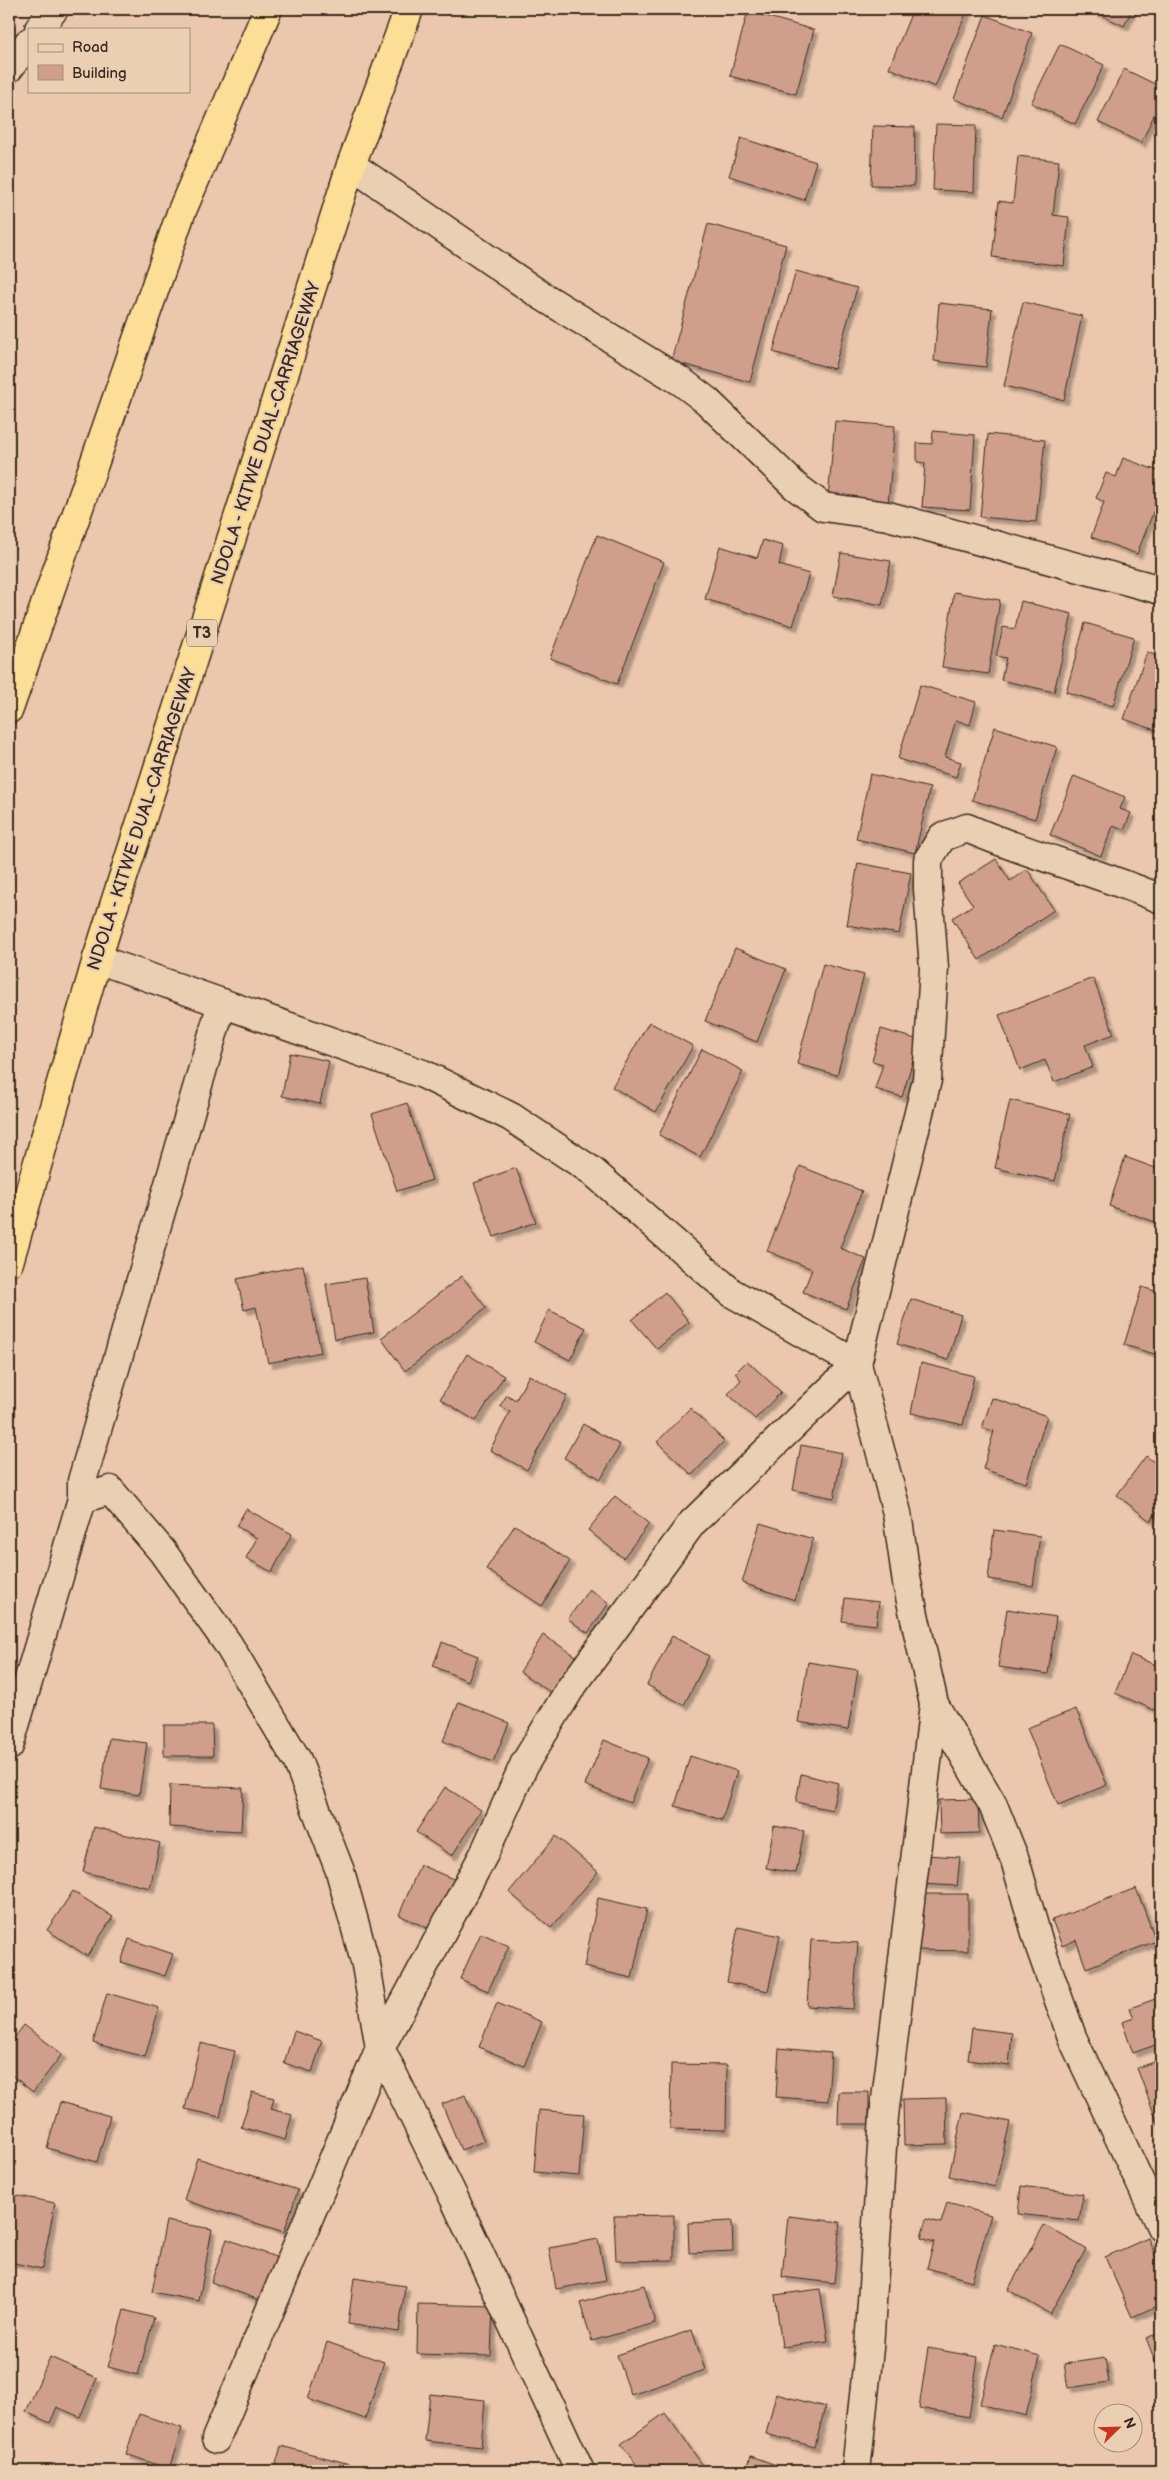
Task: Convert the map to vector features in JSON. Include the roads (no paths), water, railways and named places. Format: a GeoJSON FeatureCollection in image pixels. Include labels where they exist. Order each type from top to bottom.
{"type":"FeatureCollection","features":[{"type":"Feature","properties":{"kind":"highway","name":"NDOLA - KITWE DUAL-CARRIAGEWAY"},"geometry":{"type":"LineString","coordinates":[[9,1262],[97,959],[351,165],[409,9]]}},
{"type":"Feature","properties":{"kind":"highway"},"geometry":{"type":"LineString","coordinates":[[9,709],[181,213],[265,12]]}},
{"type":"Feature","properties":{"kind":"street"},"geometry":{"type":"LineString","coordinates":[[40,28],[54,9]]}},
{"type":"Feature","properties":{"kind":"street"},"geometry":{"type":"LineString","coordinates":[[9,68],[28,43]]}},
{"type":"Feature","properties":{"kind":"street"},"geometry":{"type":"LineString","coordinates":[[351,165],[539,294],[682,382],[707,401],[795,486],[822,507],[888,516],[1161,590]]}},
{"type":"Feature","properties":{"kind":"street"},"geometry":{"type":"LineString","coordinates":[[1161,899],[995,840],[967,828],[942,838],[928,860],[928,889],[934,968],[928,1080],[857,1364],[897,1513],[907,1583],[934,1704],[993,1805],[1015,1860],[1040,1947],[1072,2037],[1161,2227]]}},
{"type":"Feature","properties":{"kind":"street"},"geometry":{"type":"LineString","coordinates":[[97,959],[423,1074],[511,1117],[592,1171],[732,1293],[857,1364]]}},
{"type":"Feature","properties":{"kind":"street"},"geometry":{"type":"LineString","coordinates":[[9,1746],[82,1499],[82,1481],[222,1003]]}},
{"type":"Feature","properties":{"kind":"street"},"geometry":{"type":"LineString","coordinates":[[216,2439],[380,2048],[484,1854],[525,1764],[570,1689],[692,1523],[857,1364]]}},
{"type":"Feature","properties":{"kind":"street"},"geometry":{"type":"LineString","coordinates":[[82,1499],[110,1490],[162,1551],[228,1644],[297,1760],[340,1871],[366,1964],[380,2048],[454,2198],[580,2471]]}},
{"type":"Feature","properties":{"kind":"street"},"geometry":{"type":"LineString","coordinates":[[856,2471],[869,2348],[884,2116],[934,1704]]}}]}
